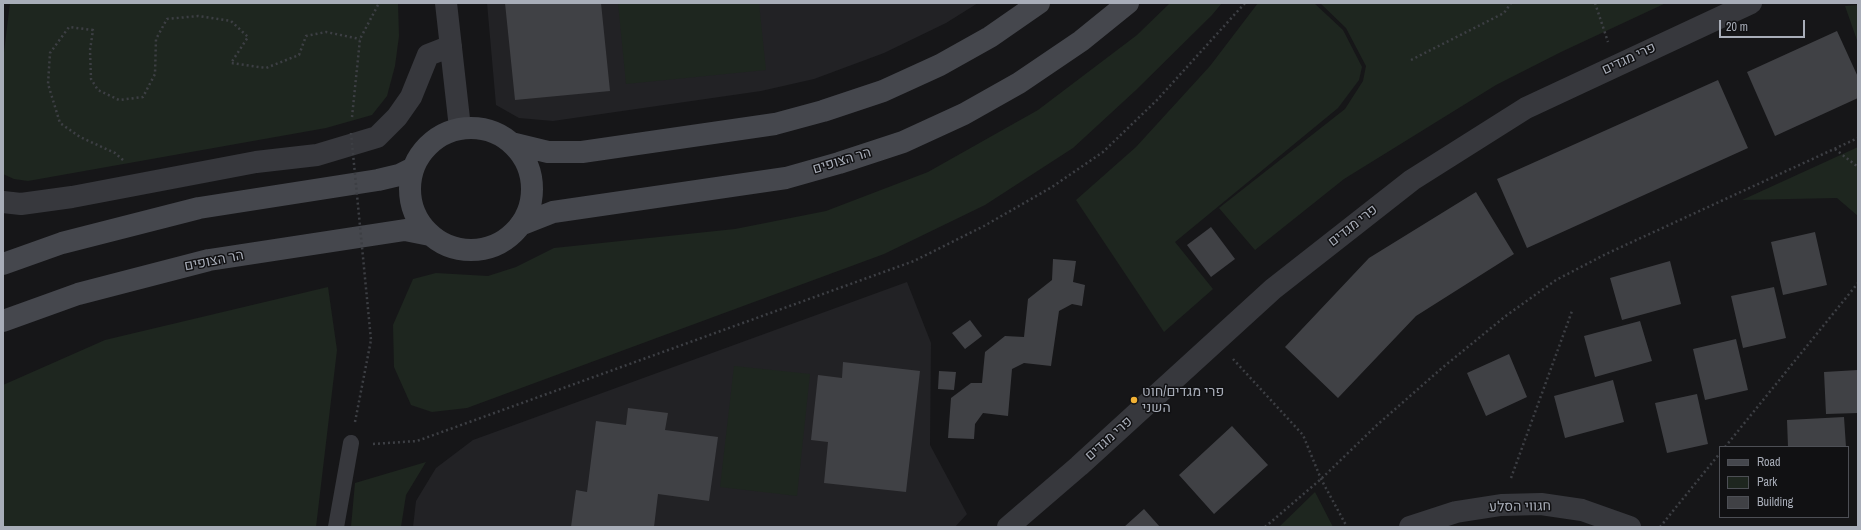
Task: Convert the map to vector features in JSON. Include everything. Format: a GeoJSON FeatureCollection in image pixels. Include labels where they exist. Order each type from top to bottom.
{"type":"FeatureCollection","features":[{"type":"Feature","properties":{"kind":"main road"},"geometry":{"type":"LineString","coordinates":[[511,143],[524,160],[531,180],[529,205],[520,225],[505,239],[486,248],[469,250],[449,246],[430,235],[417,219],[410,198],[413,168],[424,150],[440,136],[460,128],[481,128],[494,132],[511,143],[548,152],[582,152],[775,124],[823,111],[883,91],[940,65],[990,37],[1039,3]]}},
{"type":"Feature","properties":{"kind":"main road","name":"הר הצופים"},"geometry":{"type":"LineString","coordinates":[[520,225],[553,212],[786,178],[839,163],[903,142],[964,114],[1019,83],[1081,40],[1128,3]]}},
{"type":"Feature","properties":{"kind":"main road"},"geometry":{"type":"LineString","coordinates":[[3,264],[62,243],[192,210],[378,180],[399,175],[413,168]]}},
{"type":"Feature","properties":{"kind":"main road","name":"הר הצופים"},"geometry":{"type":"LineString","coordinates":[[3,321],[78,294],[209,260],[405,230],[430,235]]}},
{"type":"Feature","properties":{"kind":"street"},"geometry":{"type":"LineString","coordinates":[[446,3],[460,128]]}},
{"type":"Feature","properties":{"kind":"street","name":"פרי מגדים"},"geometry":{"type":"LineString","coordinates":[[1008,527],[1079,466],[1273,289],[1412,180],[1526,108],[1751,3]]}},
{"type":"Feature","properties":{"kind":"street"},"geometry":{"type":"LineString","coordinates":[[3,202],[21,204],[256,162],[317,155],[377,137],[397,117],[411,97],[428,55],[451,46]]}},
{"type":"Feature","properties":{"kind":"street","name":"חגווי הסלע"},"geometry":{"type":"LineString","coordinates":[[1410,527],[1456,512],[1501,505],[1541,504],[1582,510],[1630,527]]}},
{"type":"Feature","properties":{"kind":"lane"},"geometry":{"type":"LineString","coordinates":[[336,527],[351,443]]}},
{"type":"Feature","properties":{"kind":"path"},"geometry":{"type":"LineString","coordinates":[[352,118],[360,39],[379,3]]}},
{"type":"Feature","properties":{"kind":"path"},"geometry":{"type":"LineString","coordinates":[[351,126],[350,134],[371,340],[351,443],[379,444],[417,441],[914,261],[984,226],[1052,187],[1103,152],[1156,100],[1245,3]]}},
{"type":"Feature","properties":{"kind":"path"},"geometry":{"type":"LineString","coordinates":[[1412,60],[1504,13],[1511,3]]}},
{"type":"Feature","properties":{"kind":"path"},"geometry":{"type":"LineString","coordinates":[[1595,3],[1616,65]]}},
{"type":"Feature","properties":{"kind":"path"},"geometry":{"type":"LineString","coordinates":[[134,185],[129,166],[116,153],[80,137],[60,123],[48,84],[50,53],[69,27],[93,30],[90,50],[91,79],[98,90],[118,100],[143,97],[155,74],[156,39],[167,19],[198,16],[231,21],[248,36],[231,63],[266,68],[299,55],[306,36],[326,32],[360,39]]}},
{"type":"Feature","properties":{"kind":"path"},"geometry":{"type":"LineString","coordinates":[[1265,527],[1321,480],[1377,425],[1442,368],[1507,315],[1556,280],[1606,254],[1858,138]]}},
{"type":"Feature","properties":{"kind":"path"},"geometry":{"type":"LineString","coordinates":[[1835,149],[1858,167]]}},
{"type":"Feature","properties":{"kind":"path"},"geometry":{"type":"LineString","coordinates":[[1726,446],[1858,283]]}},
{"type":"Feature","properties":{"kind":"path"},"geometry":{"type":"LineString","coordinates":[[1501,505],[1572,311]]}},
{"type":"Feature","properties":{"kind":"path"},"geometry":{"type":"LineString","coordinates":[[1216,341],[1303,435],[1321,480],[1347,527]]}},
{"type":"Feature","properties":{"kind":"path"},"geometry":{"type":"LineString","coordinates":[[1660,527],[1719,454]]}},
{"type":"Feature","properties":{"kind":"shaded area"},"geometry":{"type":"Polygon","coordinates":[[[487,3],[978,3],[946,23],[884,53],[814,79],[761,91],[553,121],[519,118],[496,105],[487,3]]]}},
{"type":"Feature","properties":{"kind":"shaded area"},"geometry":{"type":"Polygon","coordinates":[[[907,282],[931,343],[930,445],[967,514],[955,527],[413,527],[416,501],[436,468],[473,440],[907,282]]]}},
{"type":"Feature","properties":{"kind":"green space"},"geometry":{"type":"Polygon","coordinates":[[[10,3],[398,3],[399,36],[395,66],[387,96],[372,115],[326,128],[28,181],[14,179],[3,174],[3,60],[10,3]]]}},
{"type":"Feature","properties":{"kind":"green space"},"geometry":{"type":"Polygon","coordinates":[[[618,3],[759,3],[766,70],[626,84],[618,3]]]}},
{"type":"Feature","properties":{"kind":"green space"},"geometry":{"type":"Polygon","coordinates":[[[1170,3],[1222,3],[1212,15],[1136,90],[1073,148],[985,205],[884,254],[467,408],[432,412],[411,405],[394,367],[393,325],[413,279],[436,273],[488,276],[516,267],[554,248],[735,229],[826,211],[928,172],[1038,110],[1137,35],[1170,3]]]}},
{"type":"Feature","properties":{"kind":"green space"},"geometry":{"type":"Polygon","coordinates":[[[1258,3],[1314,3],[1343,30],[1362,67],[1359,80],[1338,108],[1175,242],[1213,289],[1164,332],[1076,200],[1136,147],[1210,66],[1258,3]]]}},
{"type":"Feature","properties":{"kind":"green space"},"geometry":{"type":"Polygon","coordinates":[[[1320,3],[1666,3],[1561,52],[1496,85],[1344,179],[1255,250],[1219,208],[1345,109],[1363,81],[1366,66],[1346,28],[1320,3]]]}},
{"type":"Feature","properties":{"kind":"green space"},"geometry":{"type":"Polygon","coordinates":[[[1858,5],[1858,43],[1845,6],[1858,5]]]}},
{"type":"Feature","properties":{"kind":"green space"},"geometry":{"type":"Polygon","coordinates":[[[1858,147],[1858,216],[1837,198],[1742,200],[1858,147]]]}},
{"type":"Feature","properties":{"kind":"green space"},"geometry":{"type":"Polygon","coordinates":[[[328,287],[337,350],[316,527],[3,527],[3,385],[105,340],[328,287]]]}},
{"type":"Feature","properties":{"kind":"green space"},"geometry":{"type":"Polygon","coordinates":[[[734,366],[810,374],[797,496],[720,487],[734,366]]]}},
{"type":"Feature","properties":{"kind":"green space"},"geometry":{"type":"Polygon","coordinates":[[[426,462],[406,495],[401,527],[351,527],[355,483],[426,462]]]}},
{"type":"Feature","properties":{"kind":"green space"},"geometry":{"type":"Polygon","coordinates":[[[1315,492],[1333,527],[1279,527],[1315,492]]]}},
{"type":"Feature","properties":{"kind":"building"},"geometry":{"type":"Polygon","coordinates":[[[505,3],[601,3],[610,91],[515,100],[505,3]]]}},
{"type":"Feature","properties":{"kind":"building"},"geometry":{"type":"Polygon","coordinates":[[[1837,31],[1858,77],[1858,98],[1775,136],[1747,72],[1837,31]]]}},
{"type":"Feature","properties":{"kind":"building"},"geometry":{"type":"Polygon","coordinates":[[[1718,80],[1748,148],[1527,248],[1497,179],[1718,80]]]}},
{"type":"Feature","properties":{"kind":"building"},"geometry":{"type":"Polygon","coordinates":[[[1476,192],[1514,254],[1416,316],[1338,398],[1285,347],[1369,258],[1476,192]]]}},
{"type":"Feature","properties":{"kind":"building"},"geometry":{"type":"Polygon","coordinates":[[[1211,227],[1235,259],[1211,277],[1187,245],[1211,227]]]}},
{"type":"Feature","properties":{"kind":"building"},"geometry":{"type":"Polygon","coordinates":[[[1815,232],[1827,285],[1783,295],[1771,242],[1815,232]]]}},
{"type":"Feature","properties":{"kind":"building"},"geometry":{"type":"Polygon","coordinates":[[[1053,259],[1076,261],[1073,282],[1085,285],[1082,306],[1072,304],[1059,311],[1051,366],[1024,363],[1012,369],[1008,416],[983,413],[975,424],[974,439],[948,438],[951,398],[971,383],[982,383],[985,352],[1005,336],[1024,337],[1028,299],[1052,280],[1053,259]]]}},
{"type":"Feature","properties":{"kind":"building"},"geometry":{"type":"Polygon","coordinates":[[[1670,261],[1681,304],[1622,320],[1610,278],[1670,261]]]}},
{"type":"Feature","properties":{"kind":"building"},"geometry":{"type":"Polygon","coordinates":[[[1774,287],[1786,338],[1743,348],[1731,296],[1774,287]]]}},
{"type":"Feature","properties":{"kind":"building"},"geometry":{"type":"Polygon","coordinates":[[[970,320],[982,336],[965,349],[952,333],[970,320]]]}},
{"type":"Feature","properties":{"kind":"building"},"geometry":{"type":"Polygon","coordinates":[[[1640,321],[1652,361],[1595,377],[1584,336],[1640,321]]]}},
{"type":"Feature","properties":{"kind":"building"},"geometry":{"type":"Polygon","coordinates":[[[1736,339],[1748,390],[1705,400],[1693,349],[1736,339]]]}},
{"type":"Feature","properties":{"kind":"building"},"geometry":{"type":"Polygon","coordinates":[[[1509,354],[1527,397],[1486,416],[1467,373],[1509,354]]]}},
{"type":"Feature","properties":{"kind":"building"},"geometry":{"type":"Polygon","coordinates":[[[843,362],[920,371],[906,492],[824,483],[828,442],[811,440],[818,375],[842,378],[843,362]]]}},
{"type":"Feature","properties":{"kind":"building"},"geometry":{"type":"Polygon","coordinates":[[[1858,370],[1858,413],[1826,414],[1824,372],[1858,370]]]}},
{"type":"Feature","properties":{"kind":"building"},"geometry":{"type":"Polygon","coordinates":[[[939,371],[956,372],[954,390],[938,389],[939,371]]]}},
{"type":"Feature","properties":{"kind":"building"},"geometry":{"type":"Polygon","coordinates":[[[1613,380],[1624,422],[1565,438],[1554,396],[1613,380]]]}},
{"type":"Feature","properties":{"kind":"building"},"geometry":{"type":"Polygon","coordinates":[[[1697,394],[1708,444],[1667,453],[1655,403],[1697,394]]]}},
{"type":"Feature","properties":{"kind":"building"},"geometry":{"type":"Polygon","coordinates":[[[628,408],[668,413],[665,430],[718,437],[709,501],[658,494],[654,527],[571,527],[576,490],[587,492],[596,421],[626,425],[628,408]]]}},
{"type":"Feature","properties":{"kind":"building"},"geometry":{"type":"Polygon","coordinates":[[[1844,417],[1846,446],[1788,446],[1787,420],[1844,417]]]}},
{"type":"Feature","properties":{"kind":"building"},"geometry":{"type":"Polygon","coordinates":[[[1232,426],[1268,465],[1214,514],[1179,475],[1232,426]]]}},
{"type":"Feature","properties":{"kind":"building"},"geometry":{"type":"Polygon","coordinates":[[[1144,509],[1160,527],[1124,527],[1144,509]]]}},
{"type":"Feature","properties":{"kind":"place","name":"פרי מגדים/חוט השני"},"geometry":{"type":"Point","coordinates":[1134,400]}}]}
